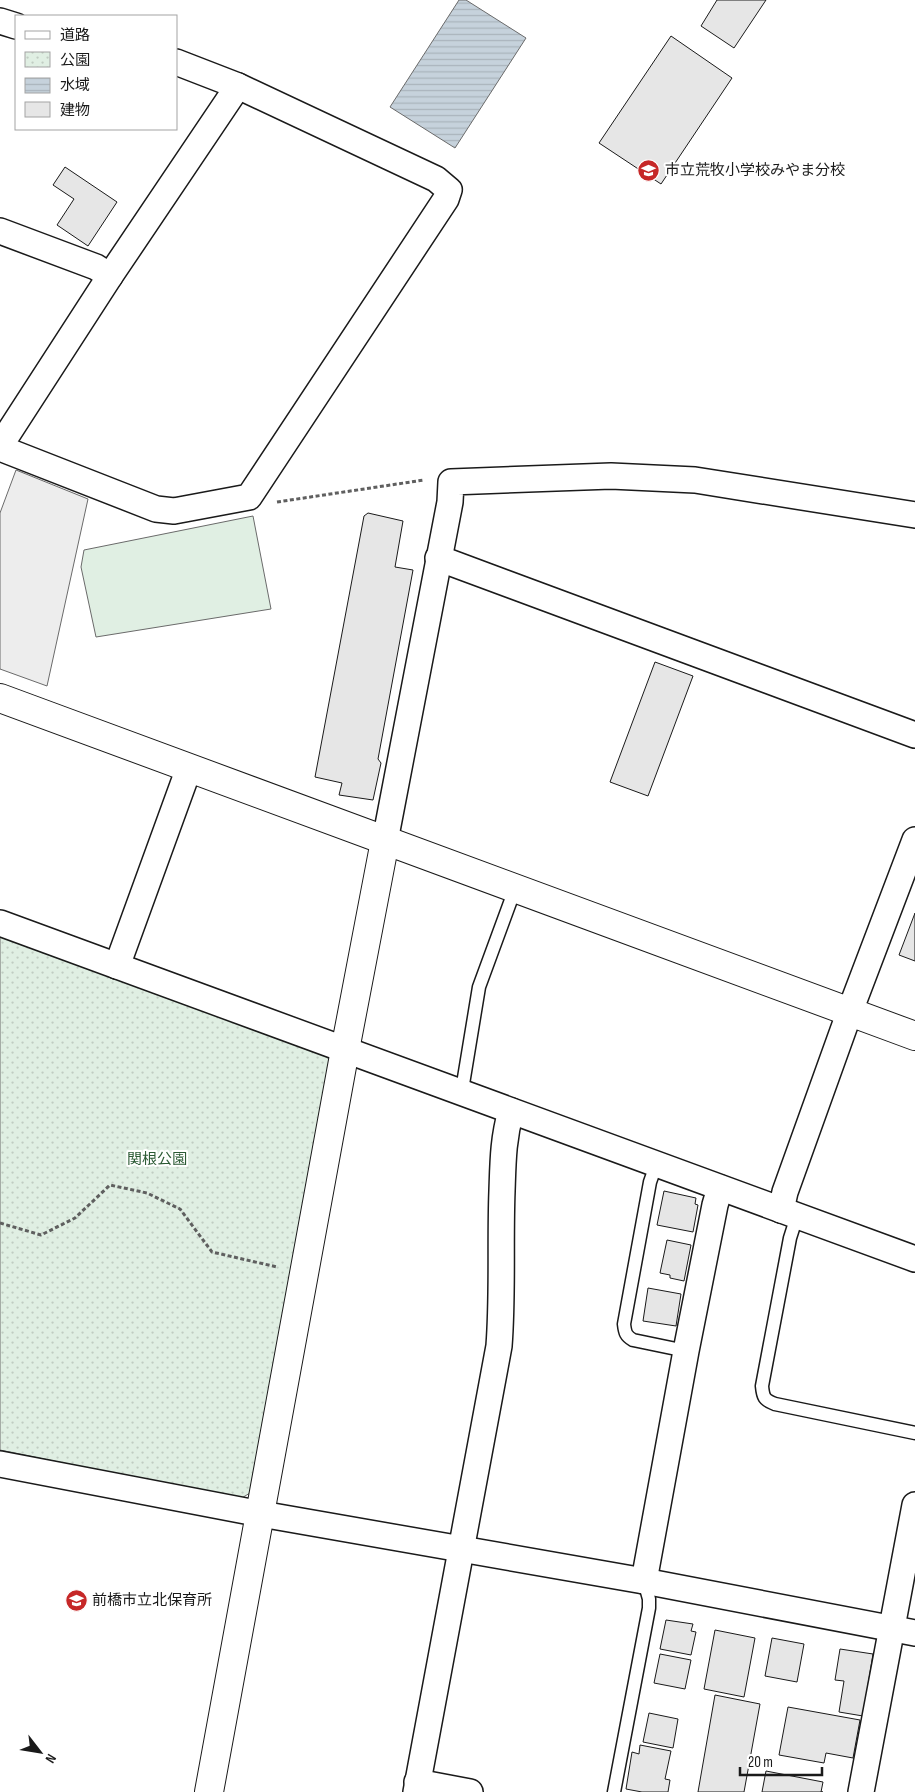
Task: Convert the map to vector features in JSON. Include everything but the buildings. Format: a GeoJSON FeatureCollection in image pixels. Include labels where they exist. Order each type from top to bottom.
{"type":"FeatureCollection","features":[{"type":"Feature","properties":{"kind":"street"},"geometry":{"type":"LineString","coordinates":[[0,21],[15,26]]}},
{"type":"Feature","properties":{"kind":"street"},"geometry":{"type":"LineString","coordinates":[[178,63],[238,86],[436,179],[449,190],[446,200],[248,497],[174,511],[156,509],[0,447],[110,276],[238,86]]}},
{"type":"Feature","properties":{"kind":"street"},"geometry":{"type":"LineString","coordinates":[[0,231],[96,267],[110,276]]}},
{"type":"Feature","properties":{"kind":"street"},"geometry":{"type":"LineString","coordinates":[[209,1792],[345,1050],[450,502],[451,482],[611,476],[695,480],[915,515]]}},
{"type":"Feature","properties":{"kind":"street"},"geometry":{"type":"LineString","coordinates":[[438,558],[915,735]]}},
{"type":"Feature","properties":{"kind":"street"},"geometry":{"type":"LineString","coordinates":[[0,698],[915,1036]]}},
{"type":"Feature","properties":{"kind":"street"},"geometry":{"type":"LineString","coordinates":[[117,966],[189,768]]}},
{"type":"Feature","properties":{"kind":"street"},"geometry":{"type":"LineString","coordinates":[[789,1213],[785,1192],[850,1011],[915,840]]}},
{"type":"Feature","properties":{"kind":"street"},"geometry":{"type":"LineString","coordinates":[[0,922],[915,1259]]}},
{"type":"Feature","properties":{"kind":"street"},"geometry":{"type":"LineString","coordinates":[[470,1792],[416,1787],[499,1346],[503,1167],[505,1133],[511,1111]]}},
{"type":"Feature","properties":{"kind":"street"},"geometry":{"type":"LineString","coordinates":[[644,1581],[686,1351],[720,1188]]}},
{"type":"Feature","properties":{"kind":"street"},"geometry":{"type":"LineString","coordinates":[[0,1464],[261,1514],[644,1581],[904,1631]]}},
{"type":"Feature","properties":{"kind":"street"},"geometry":{"type":"LineString","coordinates":[[861,1792],[904,1631],[915,1505]]}},
{"type":"Feature","properties":{"kind":"lane"},"geometry":{"type":"LineString","coordinates":[[460,1092],[463,1084],[479,987],[516,889]]}},
{"type":"Feature","properties":{"kind":"lane"},"geometry":{"type":"LineString","coordinates":[[656,1165],[650,1182],[624,1324],[625,1332],[627,1337],[633,1340],[686,1351]]}},
{"type":"Feature","properties":{"kind":"lane"},"geometry":{"type":"LineString","coordinates":[[789,1213],[790,1238],[762,1386],[762,1396],[766,1401],[775,1404],[915,1433]]}},
{"type":"Feature","properties":{"kind":"lane"},"geometry":{"type":"LineString","coordinates":[[614,1792],[649,1608],[649,1599],[644,1581]]}},
{"type":"Feature","properties":{"kind":"path"},"geometry":{"type":"LineString","coordinates":[[248,497],[258,505],[444,477],[451,482]]}},
{"type":"Feature","properties":{"kind":"path"},"geometry":{"type":"LineString","coordinates":[[0,1223],[41,1235],[75,1218],[110,1185],[147,1193],[180,1209],[212,1252],[305,1274]]}},
{"type":"Feature","properties":{"kind":"green space"},"geometry":{"type":"Polygon","coordinates":[[[253,516],[271,609],[96,637],[81,567],[84,550],[253,516]]]}},
{"type":"Feature","properties":{"kind":"green space","name":"関根公園"},"geometry":{"type":"Polygon","coordinates":[[[0,935],[325,1053],[334,1065],[255,1490],[240,1499],[0,1450],[0,935]]]}},
{"type":"Feature","properties":{"kind":"shaded area"},"geometry":{"type":"Polygon","coordinates":[[[16,470],[88,499],[47,686],[0,669],[0,513],[16,470]]]}},
{"type":"Feature","properties":{"kind":"water"},"geometry":{"type":"Polygon","coordinates":[[[459,0],[466,0],[526,38],[455,148],[390,107],[459,0]]]}},
{"type":"Feature","properties":{"kind":"place","name":"市立荒牧小学校みやま分校"},"geometry":{"type":"Point","coordinates":[649,170]}},
{"type":"Feature","properties":{"kind":"place","name":"前橋市立北保育所"},"geometry":{"type":"Point","coordinates":[76,1600]}}]}
